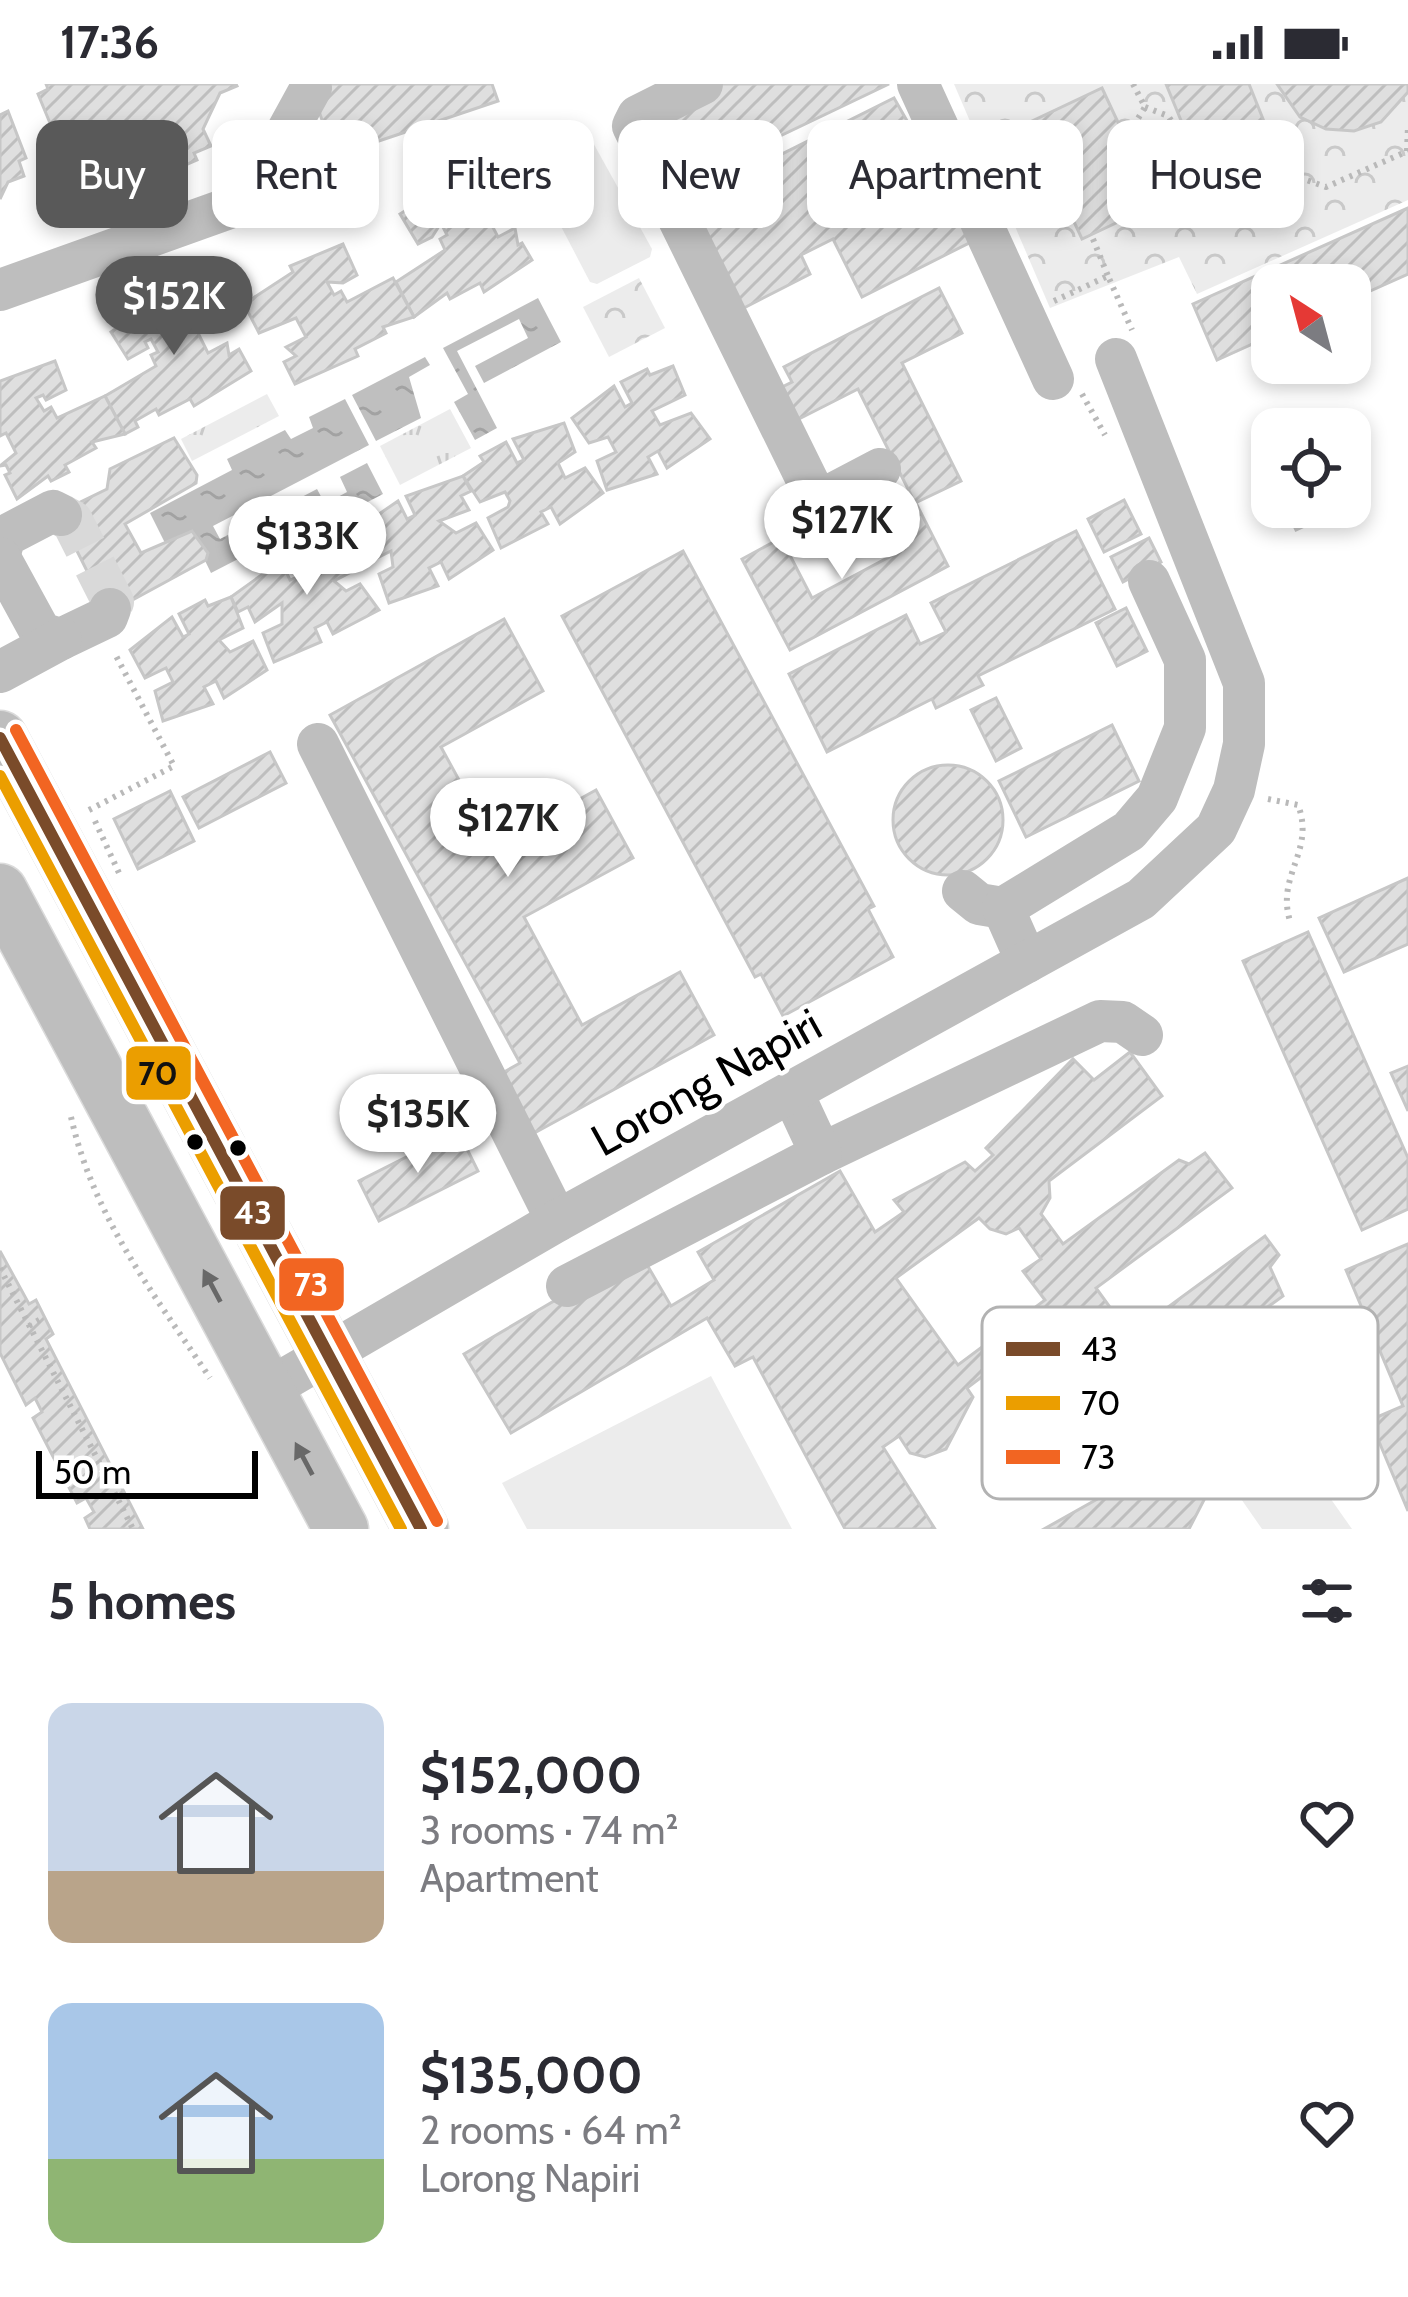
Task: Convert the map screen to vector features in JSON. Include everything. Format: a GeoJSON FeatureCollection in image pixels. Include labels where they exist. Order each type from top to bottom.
{"type":"FeatureCollection","features":[{"type":"Feature","properties":{"kind":"main road"},"geometry":{"type":"LineString","coordinates":[[0,738],[421,1529]]}},
{"type":"Feature","properties":{"kind":"main road"},"geometry":{"type":"LineString","coordinates":[[0,892],[242,1388],[341,1529]]}},
{"type":"Feature","properties":{"kind":"street"},"geometry":{"type":"LineString","coordinates":[[701,84],[638,116],[633,126],[814,494],[821,500],[880,469]]}},
{"type":"Feature","properties":{"kind":"street"},"geometry":{"type":"LineString","coordinates":[[918,84],[1066,383]]}},
{"type":"Feature","properties":{"kind":"street"},"geometry":{"type":"LineString","coordinates":[[0,290],[249,200],[311,88]]}},
{"type":"Feature","properties":{"kind":"street"},"geometry":{"type":"LineString","coordinates":[[1003,908],[1027,962],[1141,899],[1177,872],[1216,829],[1234,790],[1244,743],[1244,683],[1116,359]]}},
{"type":"Feature","properties":{"kind":"street"},"geometry":{"type":"LineString","coordinates":[[0,672],[60,623],[0,555],[5,536],[52,512],[61,515]]}},
{"type":"Feature","properties":{"kind":"street"},"geometry":{"type":"LineString","coordinates":[[963,891],[979,904],[1003,908],[1129,831],[1157,798],[1185,728],[1185,660],[1149,580]]}},
{"type":"Feature","properties":{"kind":"street"},"geometry":{"type":"LineString","coordinates":[[318,744],[557,1221]]}},
{"type":"Feature","properties":{"kind":"street","name":"Lorong Napiri"},"geometry":{"type":"LineString","coordinates":[[242,1388],[328,1353],[1027,962]]}},
{"type":"Feature","properties":{"kind":"street"},"geometry":{"type":"LineString","coordinates":[[567,1286],[821,1154],[1100,1021],[1123,1022],[1142,1035]]}},
{"type":"Feature","properties":{"kind":"street"},"geometry":{"type":"LineString","coordinates":[[793,1094],[821,1154]]}},
{"type":"Feature","properties":{"kind":"path"},"geometry":{"type":"LineString","coordinates":[[1133,84],[1145,107],[1171,120]]}},
{"type":"Feature","properties":{"kind":"path"},"geometry":{"type":"LineString","coordinates":[[1138,120],[1145,107]]}},
{"type":"Feature","properties":{"kind":"path"},"geometry":{"type":"LineString","coordinates":[[1304,179],[1326,187],[1407,151],[1408,127]]}},
{"type":"Feature","properties":{"kind":"path"},"geometry":{"type":"LineString","coordinates":[[1094,239],[1108,276]]}},
{"type":"Feature","properties":{"kind":"path"},"geometry":{"type":"LineString","coordinates":[[1066,383],[1107,439]]}},
{"type":"Feature","properties":{"kind":"path"},"geometry":{"type":"LineString","coordinates":[[60,623],[174,766],[88,810]]}},
{"type":"Feature","properties":{"kind":"path"},"geometry":{"type":"LineString","coordinates":[[1264,799],[1298,806],[1306,825],[1282,899],[1291,924]]}},
{"type":"Feature","properties":{"kind":"path"},"geometry":{"type":"LineString","coordinates":[[61,1098],[82,1166],[109,1228],[242,1388]]}},
{"type":"Feature","properties":{"kind":"path"},"geometry":{"type":"LineString","coordinates":[[0,1268],[133,1529]]}},
{"type":"Feature","properties":{"kind":"path"},"geometry":{"type":"LineString","coordinates":[[29,1325],[44,1317]]}},
{"type":"Feature","properties":{"kind":"green space"},"geometry":{"type":"Polygon","coordinates":[[[954,84],[1408,84],[1408,200],[1264,264],[1251,264],[1251,270],[1197,294],[1179,257],[1050,308],[1016,228],[1083,228],[1083,120],[969,120],[954,84]]]}},
{"type":"Feature","properties":{"kind":"green space"},"geometry":{"type":"Polygon","coordinates":[[[594,144],[618,188],[618,228],[640,228],[652,249],[650,257],[597,284],[590,282],[562,228],[594,228],[594,144]]]}},
{"type":"Feature","properties":{"kind":"green space"},"geometry":{"type":"Polygon","coordinates":[[[639,278],[665,328],[609,357],[583,307],[639,278]]]}},
{"type":"Feature","properties":{"kind":"green space"},"geometry":{"type":"Polygon","coordinates":[[[267,394],[279,416],[192,461],[181,439],[267,394]]]}},
{"type":"Feature","properties":{"kind":"green space"},"geometry":{"type":"Polygon","coordinates":[[[450,409],[471,448],[400,485],[380,446],[450,409]]]}},
{"type":"Feature","properties":{"kind":"green space"},"geometry":{"type":"Polygon","coordinates":[[[711,1376],[792,1529],[527,1529],[502,1483],[711,1376]]]}},
{"type":"Feature","properties":{"kind":"green space"},"geometry":{"type":"Polygon","coordinates":[[[1241,1499],[1331,1499],[1352,1529],[1262,1529],[1241,1499]]]}},
{"type":"Feature","properties":{"kind":"water"},"geometry":{"type":"Polygon","coordinates":[[[538,298],[561,342],[484,383],[475,366],[528,338],[519,319],[457,351],[497,428],[475,440],[454,402],[468,394],[443,348],[538,298]]]}},
{"type":"Feature","properties":{"kind":"water"},"geometry":{"type":"Polygon","coordinates":[[[425,357],[430,365],[409,377],[421,418],[376,441],[352,395],[425,357]]]}},
{"type":"Feature","properties":{"kind":"water"},"geometry":{"type":"Polygon","coordinates":[[[345,399],[369,445],[213,526],[220,539],[259,519],[271,542],[211,573],[193,536],[168,549],[150,513],[232,470],[227,459],[285,430],[291,439],[313,428],[309,417],[345,399]]]}},
{"type":"Feature","properties":{"kind":"water"},"geometry":{"type":"Polygon","coordinates":[[[367,463],[383,494],[291,542],[275,511],[317,489],[325,504],[347,492],[340,477],[367,463]]]}},
{"type":"Feature","properties":{"kind":"building"},"geometry":{"type":"Polygon","coordinates":[[[46,84],[237,86],[220,93],[203,129],[211,146],[194,153],[197,160],[188,164],[188,120],[49,120],[38,94],[48,89],[46,84]]]}},
{"type":"Feature","properties":{"kind":"building"},"geometry":{"type":"Polygon","coordinates":[[[310,84],[492,84],[498,101],[441,120],[403,120],[403,133],[379,141],[379,120],[322,120],[310,84]]]}},
{"type":"Feature","properties":{"kind":"building"},"geometry":{"type":"Polygon","coordinates":[[[711,84],[889,84],[783,135],[783,120],[638,120],[711,84]]]}},
{"type":"Feature","properties":{"kind":"building"},"geometry":{"type":"Polygon","coordinates":[[[1166,84],[1249,84],[1263,120],[1181,120],[1166,84]]]}},
{"type":"Feature","properties":{"kind":"building"},"geometry":{"type":"Polygon","coordinates":[[[1277,84],[1408,84],[1408,92],[1381,122],[1354,131],[1326,129],[1300,117],[1277,84]]]}},
{"type":"Feature","properties":{"kind":"building"},"geometry":{"type":"Polygon","coordinates":[[[1102,88],[1117,120],[1107,120],[1107,227],[1082,239],[1077,228],[1083,228],[1083,120],[1034,120],[1102,88]]]}},
{"type":"Feature","properties":{"kind":"building"},"geometry":{"type":"Polygon","coordinates":[[[894,98],[907,120],[850,120],[894,98]]]}},
{"type":"Feature","properties":{"kind":"building"},"geometry":{"type":"Polygon","coordinates":[[[8,111],[26,158],[19,161],[24,176],[8,182],[0,199],[0,115],[8,111]]]}},
{"type":"Feature","properties":{"kind":"building"},"geometry":{"type":"Polygon","coordinates":[[[807,142],[807,228],[968,228],[975,240],[862,297],[833,239],[801,255],[810,274],[738,311],[696,228],[783,228],[783,154],[807,142]]]}},
{"type":"Feature","properties":{"kind":"building"},"geometry":{"type":"Polygon","coordinates":[[[1408,208],[1408,274],[1371,291],[1371,264],[1283,264],[1408,208]]]}},
{"type":"Feature","properties":{"kind":"building"},"geometry":{"type":"Polygon","coordinates":[[[408,228],[438,228],[432,237],[418,244],[408,228]]]}},
{"type":"Feature","properties":{"kind":"building"},"geometry":{"type":"Polygon","coordinates":[[[444,228],[493,228],[498,237],[515,228],[518,245],[522,243],[532,260],[484,292],[480,283],[450,299],[447,293],[414,317],[396,282],[445,250],[440,239],[447,235],[444,228]]]}},
{"type":"Feature","properties":{"kind":"building"},"geometry":{"type":"Polygon","coordinates":[[[343,244],[357,275],[343,283],[327,282],[334,295],[341,291],[347,302],[393,278],[414,317],[383,327],[386,333],[355,349],[358,356],[295,384],[284,362],[296,356],[286,347],[306,337],[296,318],[259,333],[244,304],[293,272],[290,266],[343,244]]]}},
{"type":"Feature","properties":{"kind":"building"},"geometry":{"type":"Polygon","coordinates":[[[1251,278],[1251,345],[1217,360],[1193,304],[1251,278]]]}},
{"type":"Feature","properties":{"kind":"building"},"geometry":{"type":"Polygon","coordinates":[[[216,286],[228,315],[198,333],[208,353],[227,343],[229,355],[239,349],[251,371],[194,406],[190,399],[159,415],[156,409],[135,421],[138,427],[125,434],[105,396],[156,366],[151,355],[158,352],[151,339],[145,342],[148,348],[128,359],[111,332],[159,299],[162,305],[216,286]]]}},
{"type":"Feature","properties":{"kind":"building"},"geometry":{"type":"Polygon","coordinates":[[[939,288],[962,333],[902,363],[961,481],[915,503],[858,389],[795,421],[770,393],[792,382],[784,367],[939,288]]]}},
{"type":"Feature","properties":{"kind":"building"},"geometry":{"type":"Polygon","coordinates":[[[55,361],[66,390],[46,400],[43,395],[36,398],[44,411],[51,407],[57,418],[105,396],[125,434],[92,442],[96,448],[65,465],[69,472],[51,481],[48,476],[17,499],[5,475],[10,473],[6,465],[0,466],[16,453],[6,433],[0,436],[0,381],[55,361]]]}},
{"type":"Feature","properties":{"kind":"building"},"geometry":{"type":"Polygon","coordinates":[[[673,366],[685,395],[652,411],[660,425],[691,413],[710,439],[667,468],[658,451],[648,457],[657,474],[607,490],[597,461],[616,452],[608,437],[589,443],[572,418],[614,386],[625,407],[632,403],[621,382],[647,369],[650,375],[673,366]]]}},
{"type":"Feature","properties":{"kind":"building"},"geometry":{"type":"Polygon","coordinates":[[[564,423],[575,452],[558,463],[565,478],[585,468],[603,493],[560,524],[551,507],[541,512],[548,524],[501,548],[488,518],[510,501],[505,492],[480,502],[463,476],[484,462],[480,456],[506,442],[517,463],[524,460],[513,439],[564,423]]]}},
{"type":"Feature","properties":{"kind":"building"},"geometry":{"type":"Polygon","coordinates":[[[174,438],[197,475],[196,483],[125,524],[141,553],[192,531],[208,553],[206,560],[116,609],[105,607],[62,521],[64,510],[107,489],[110,469],[174,438]]]}},
{"type":"Feature","properties":{"kind":"building"},"geometry":{"type":"Polygon","coordinates":[[[463,476],[471,491],[461,496],[469,510],[439,521],[456,533],[476,523],[493,550],[449,579],[441,562],[429,568],[438,586],[389,603],[379,574],[393,567],[391,551],[373,560],[365,546],[356,551],[347,536],[398,501],[407,519],[415,515],[406,496],[463,476]]]}},
{"type":"Feature","properties":{"kind":"building"},"geometry":{"type":"Polygon","coordinates":[[[1124,500],[1141,534],[1104,552],[1088,519],[1124,500]]]}},
{"type":"Feature","properties":{"kind":"building"},"geometry":{"type":"Polygon","coordinates":[[[917,505],[948,566],[790,650],[742,559],[781,538],[812,598],[904,549],[889,520],[917,505]]]}},
{"type":"Feature","properties":{"kind":"building"},"geometry":{"type":"Polygon","coordinates":[[[1076,531],[1115,609],[978,676],[983,685],[936,708],[932,699],[827,752],[789,674],[906,615],[920,644],[946,632],[931,603],[1076,531]]]}},
{"type":"Feature","properties":{"kind":"building"},"geometry":{"type":"Polygon","coordinates":[[[347,536],[356,551],[346,557],[353,571],[334,581],[346,591],[360,584],[379,610],[333,634],[327,622],[315,628],[321,642],[274,662],[263,633],[282,624],[282,603],[255,622],[248,607],[238,612],[231,597],[281,561],[290,580],[299,576],[289,556],[347,536]]]}},
{"type":"Feature","properties":{"kind":"building"},"geometry":{"type":"Polygon","coordinates":[[[1149,538],[1161,562],[1123,582],[1111,557],[1149,538]]]}},
{"type":"Feature","properties":{"kind":"building"},"geometry":{"type":"Polygon","coordinates":[[[683,551],[874,906],[868,909],[893,957],[783,1016],[761,974],[755,977],[562,616],[683,551]]]}},
{"type":"Feature","properties":{"kind":"building"},"geometry":{"type":"Polygon","coordinates":[[[231,597],[243,628],[219,640],[230,652],[253,641],[267,670],[224,698],[216,681],[204,687],[213,704],[163,721],[155,691],[173,682],[166,668],[145,678],[130,650],[172,617],[183,637],[189,634],[179,614],[205,600],[208,606],[231,597]]]}},
{"type":"Feature","properties":{"kind":"building"},"geometry":{"type":"Polygon","coordinates":[[[1126,608],[1147,651],[1117,666],[1096,623],[1126,608]]]}},
{"type":"Feature","properties":{"kind":"building"},"geometry":{"type":"Polygon","coordinates":[[[504,619],[543,691],[441,747],[495,846],[596,790],[633,858],[524,917],[582,1025],[680,972],[714,1035],[527,1137],[495,1077],[520,1063],[330,715],[504,619]]]}},
{"type":"Feature","properties":{"kind":"building"},"geometry":{"type":"Polygon","coordinates":[[[996,698],[1021,748],[996,761],[971,710],[996,698]]]}},
{"type":"Feature","properties":{"kind":"building"},"geometry":{"type":"Polygon","coordinates":[[[1112,725],[1139,781],[1026,837],[999,781],[1112,725]]]}},
{"type":"Feature","properties":{"kind":"building"},"geometry":{"type":"Polygon","coordinates":[[[270,752],[286,783],[199,828],[183,797],[270,752]]]}},
{"type":"Feature","properties":{"kind":"building"},"geometry":{"type":"Polygon","coordinates":[[[948,765],[969,769],[987,781],[999,799],[1003,820],[999,841],[987,859],[969,871],[948,875],[927,871],[909,859],[897,841],[893,820],[897,799],[909,781],[927,769],[948,765]]]}},
{"type":"Feature","properties":{"kind":"building"},"geometry":{"type":"Polygon","coordinates":[[[170,791],[194,841],[138,869],[114,819],[170,791]]]}},
{"type":"Feature","properties":{"kind":"building"},"geometry":{"type":"Polygon","coordinates":[[[1408,878],[1408,944],[1344,972],[1319,918],[1408,878]]]}},
{"type":"Feature","properties":{"kind":"building"},"geometry":{"type":"Polygon","coordinates":[[[1308,932],[1408,1158],[1408,1209],[1362,1230],[1243,961],[1308,932]]]}},
{"type":"Feature","properties":{"kind":"building"},"geometry":{"type":"Polygon","coordinates":[[[1130,1052],[1162,1096],[1049,1181],[1050,1198],[1041,1214],[1063,1244],[1179,1160],[1189,1164],[1205,1153],[1232,1188],[1096,1288],[1110,1307],[1036,1307],[1045,1300],[1023,1271],[1041,1259],[1019,1228],[1006,1234],[990,1229],[979,1218],[896,1278],[958,1365],[982,1347],[982,1377],[967,1388],[973,1397],[946,1449],[925,1457],[910,1453],[899,1436],[883,1447],[935,1529],[845,1529],[753,1357],[735,1366],[707,1318],[511,1433],[464,1354],[639,1251],[671,1306],[714,1280],[698,1252],[840,1171],[875,1232],[904,1212],[894,1200],[965,1162],[975,1171],[993,1155],[986,1148],[1073,1059],[1094,1080],[1130,1052]]]}},
{"type":"Feature","properties":{"kind":"building"},"geometry":{"type":"Polygon","coordinates":[[[1408,1066],[1408,1111],[1391,1073],[1408,1066]]]}},
{"type":"Feature","properties":{"kind":"building"},"geometry":{"type":"Polygon","coordinates":[[[458,1131],[478,1171],[379,1221],[359,1181],[458,1131]]]}},
{"type":"Feature","properties":{"kind":"building"},"geometry":{"type":"Polygon","coordinates":[[[1265,1236],[1279,1255],[1270,1267],[1283,1296],[1268,1307],[1168,1307],[1265,1236]]]}},
{"type":"Feature","properties":{"kind":"building"},"geometry":{"type":"Polygon","coordinates":[[[1408,1244],[1408,1511],[1378,1439],[1378,1417],[1403,1406],[1378,1346],[1378,1307],[1362,1307],[1346,1270],[1408,1244]]]}},
{"type":"Feature","properties":{"kind":"building"},"geometry":{"type":"Polygon","coordinates":[[[0,1251],[29,1304],[36,1300],[53,1334],[46,1339],[143,1529],[90,1529],[85,1518],[94,1512],[86,1498],[77,1503],[33,1418],[42,1412],[35,1398],[26,1405],[0,1353],[0,1251]]]}},
{"type":"Feature","properties":{"kind":"building"},"geometry":{"type":"Polygon","coordinates":[[[1097,1499],[1204,1499],[1189,1529],[1044,1529],[1097,1499]]]}},
{"type":"Feature","properties":{"kind":"tunnel"},"geometry":{"type":"LineString","coordinates":[[61,515],[72,521],[113,602],[110,609]]}},
{"type":"Feature","properties":{"kind":"transit line","name":"73"},"geometry":{"type":"LineString","coordinates":[[16,730],[437,1521]]}},
{"type":"Feature","properties":{"kind":"transit line","name":"43"},"geometry":{"type":"LineString","coordinates":[[0,738],[421,1529]]}},
{"type":"Feature","properties":{"kind":"transit line","name":"70"},"geometry":{"type":"LineString","coordinates":[[0,776],[401,1529]]}}]}
